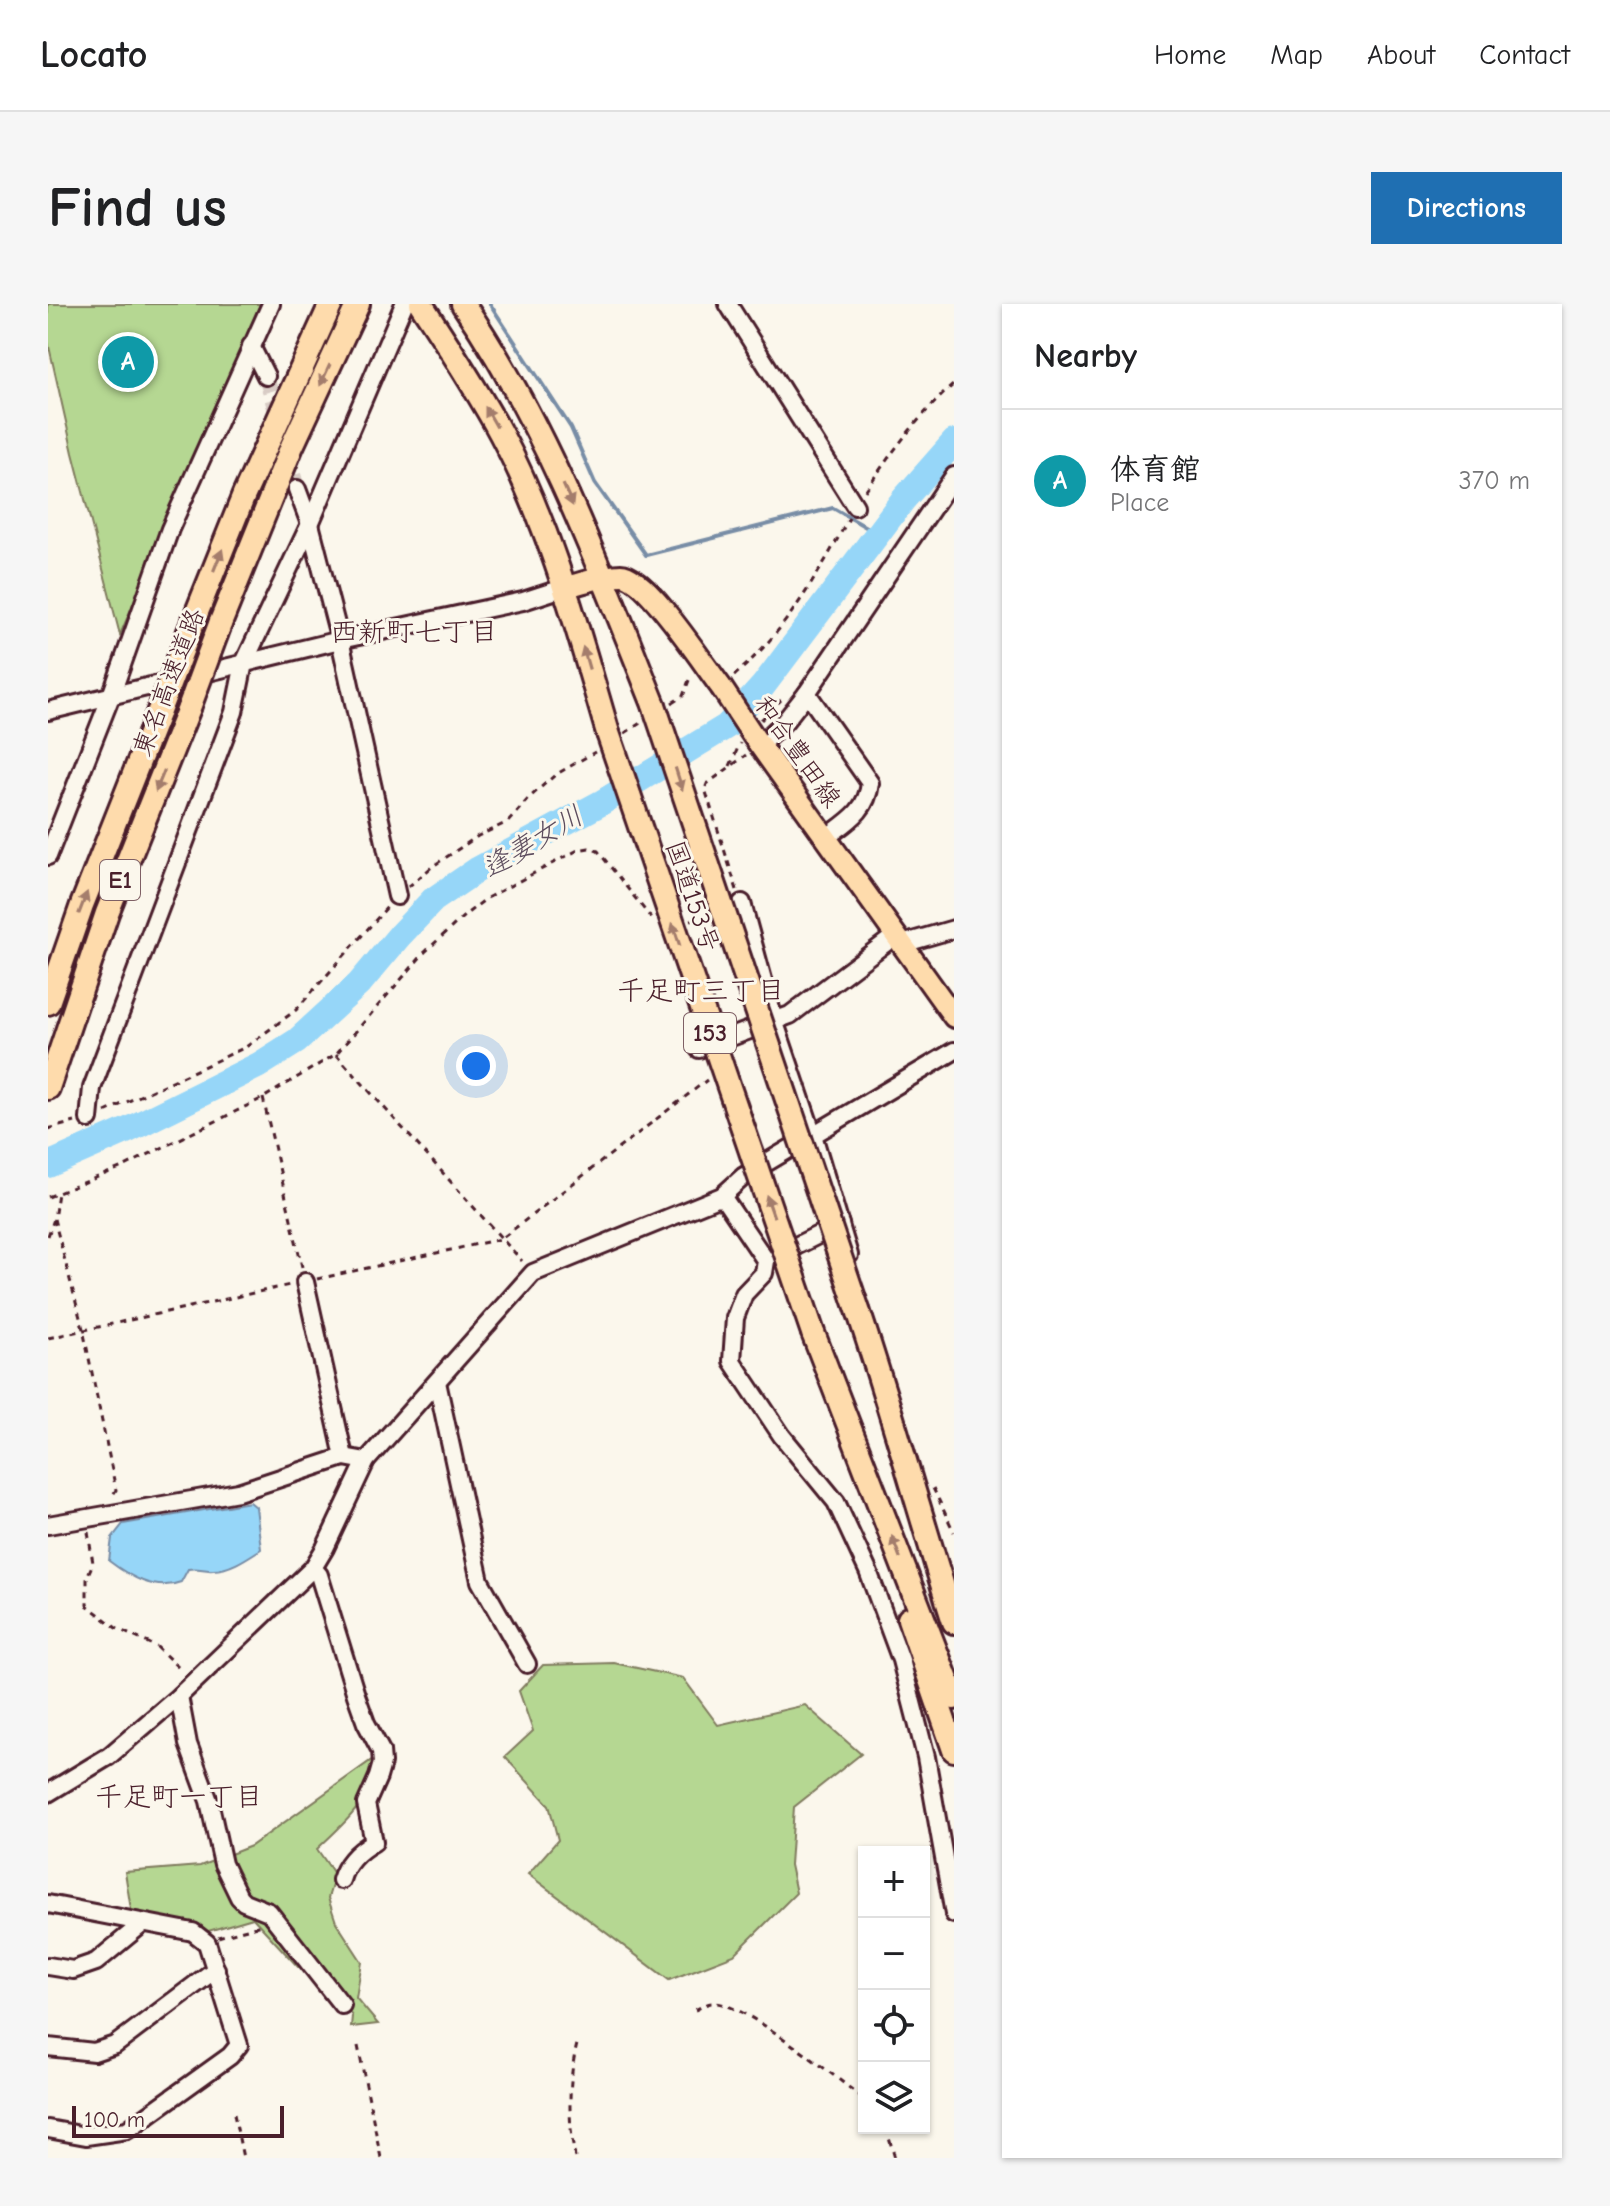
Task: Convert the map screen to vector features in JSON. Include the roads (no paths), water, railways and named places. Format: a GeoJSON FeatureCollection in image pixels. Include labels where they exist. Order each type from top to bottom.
{"type":"FeatureCollection","features":[{"type":"Feature","properties":{"kind":"highway","name":"東名高速道路"},"geometry":{"type":"LineString","coordinates":[[48,1003],[82,905],[244,495],[331,304]]}},
{"type":"Feature","properties":{"kind":"highway","name":"東名高速道路"},"geometry":{"type":"LineString","coordinates":[[48,1088],[107,913],[220,624],[292,446],[358,304]]}},
{"type":"Feature","properties":{"kind":"highway","name":"国道153号"},"geometry":{"type":"LineString","coordinates":[[421,304],[502,435],[566,587],[608,733],[813,1333],[954,1698]]}},
{"type":"Feature","properties":{"kind":"highway","name":"国道153号"},"geometry":{"type":"LineString","coordinates":[[463,304],[524,404],[566,491],[654,705],[893,1415],[954,1622]]}},
{"type":"Feature","properties":{"kind":"highway"},"geometry":{"type":"LineString","coordinates":[[933,1556],[954,1583]]}},
{"type":"Feature","properties":{"kind":"highway"},"geometry":{"type":"LineString","coordinates":[[909,1581],[905,1607],[954,1750]]}},
{"type":"Feature","properties":{"kind":"main road","name":"和合豊田線"},"geometry":{"type":"LineString","coordinates":[[566,587],[623,575],[636,579],[721,687],[954,1017]]}},
{"type":"Feature","properties":{"kind":"street"},"geometry":{"type":"LineString","coordinates":[[48,856],[111,696],[170,529],[271,304]]}},
{"type":"Feature","properties":{"kind":"street"},"geometry":{"type":"LineString","coordinates":[[89,1119],[92,1088],[234,712],[244,663],[310,524],[404,304]]}},
{"type":"Feature","properties":{"kind":"street"},"geometry":{"type":"LineString","coordinates":[[728,304],[855,506]]}},
{"type":"Feature","properties":{"kind":"street"},"geometry":{"type":"LineString","coordinates":[[251,346],[266,376]]}},
{"type":"Feature","properties":{"kind":"street"},"geometry":{"type":"LineString","coordinates":[[758,742],[785,721],[807,693],[954,476]]}},
{"type":"Feature","properties":{"kind":"street"},"geometry":{"type":"LineString","coordinates":[[297,489],[310,524],[340,640],[397,896]]}},
{"type":"Feature","properties":{"kind":"street"},"geometry":{"type":"LineString","coordinates":[[48,711],[340,640],[523,601],[566,587]]}},
{"type":"Feature","properties":{"kind":"street"},"geometry":{"type":"LineString","coordinates":[[807,693],[870,783],[862,810],[827,837]]}},
{"type":"Feature","properties":{"kind":"street"},"geometry":{"type":"LineString","coordinates":[[742,903],[774,1020],[841,1223],[851,1266],[910,1438]]}},
{"type":"Feature","properties":{"kind":"street"},"geometry":{"type":"LineString","coordinates":[[699,1049],[790,1015],[899,940],[954,929]]}},
{"type":"Feature","properties":{"kind":"street"},"geometry":{"type":"LineString","coordinates":[[48,1793],[109,1756],[179,1696],[313,1568],[366,1461],[533,1273],[722,1196],[744,1176],[954,1051]]}},
{"type":"Feature","properties":{"kind":"street"},"geometry":{"type":"LineString","coordinates":[[722,1196],[766,1261],[764,1273],[744,1294],[735,1318],[732,1361],[782,1436],[836,1502],[868,1571],[901,1660],[926,1757],[954,1914]]}},
{"type":"Feature","properties":{"kind":"street"},"geometry":{"type":"LineString","coordinates":[[766,1261],[841,1223]]}},
{"type":"Feature","properties":{"kind":"street"},"geometry":{"type":"LineString","coordinates":[[305,1282],[344,1457]]}},
{"type":"Feature","properties":{"kind":"street"},"geometry":{"type":"LineString","coordinates":[[437,1382],[480,1581],[527,1664]]}},
{"type":"Feature","properties":{"kind":"street"},"geometry":{"type":"LineString","coordinates":[[48,1525],[238,1492],[344,1457],[366,1461]]}},
{"type":"Feature","properties":{"kind":"street"},"geometry":{"type":"LineString","coordinates":[[313,1568],[319,1575],[366,1723],[381,1751],[382,1763],[366,1804],[367,1821],[374,1842],[352,1858],[341,1880]]}},
{"type":"Feature","properties":{"kind":"street"},"geometry":{"type":"LineString","coordinates":[[179,1696],[188,1744],[209,1801],[223,1864],[239,1897],[262,1908],[276,1920],[342,2005]]}},
{"type":"Feature","properties":{"kind":"street"},"geometry":{"type":"LineString","coordinates":[[48,1904],[193,1932],[205,1941],[239,2045],[238,2049],[127,2130],[86,2136],[48,2129]]}},
{"type":"Feature","properties":{"kind":"street"},"geometry":{"type":"LineString","coordinates":[[48,1966],[73,1970],[96,1962],[142,1924]]}},
{"type":"Feature","properties":{"kind":"street"},"geometry":{"type":"LineString","coordinates":[[48,2047],[85,2053],[102,2051],[115,2045],[216,1969]]}},
{"type":"Feature","properties":{"kind":"water"},"geometry":{"type":"Polygon","coordinates":[[[250,1502],[256,1507],[261,1549],[232,1566],[213,1570],[188,1569],[181,1582],[162,1585],[134,1577],[109,1561],[112,1538],[123,1524],[250,1502]]]}},
{"type":"Feature","properties":{"kind":"waterway"},"geometry":{"type":"LineString","coordinates":[[490,304],[571,428],[595,483],[646,555],[833,508],[878,534]]}},
{"type":"Feature","properties":{"kind":"waterway","name":"逢妻女川"},"geometry":{"type":"LineString","coordinates":[[48,1165],[128,1130],[259,1065],[297,1041],[359,984],[433,900],[477,870],[601,803],[727,726],[763,686],[903,500],[954,442]]}},
{"type":"Feature","properties":{"kind":"tunnel"},"geometry":{"type":"LineString","coordinates":[[266,376],[279,422]]}},
{"type":"Feature","properties":{"kind":"tunnel"},"geometry":{"type":"LineString","coordinates":[[287,452],[297,489]]}},
{"type":"Feature","properties":{"kind":"place","name":"体育館"},"geometry":{"type":"Point","coordinates":[128,362]}},
{"type":"Feature","properties":{"kind":"district","name":"西新町七丁目"},"geometry":{"type":"Point","coordinates":[414,631]}},
{"type":"Feature","properties":{"kind":"district","name":"千足町三丁目"},"geometry":{"type":"Point","coordinates":[701,990]}},
{"type":"Feature","properties":{"kind":"district","name":"千足町一丁目"},"geometry":{"type":"Point","coordinates":[179,1796]}}]}
